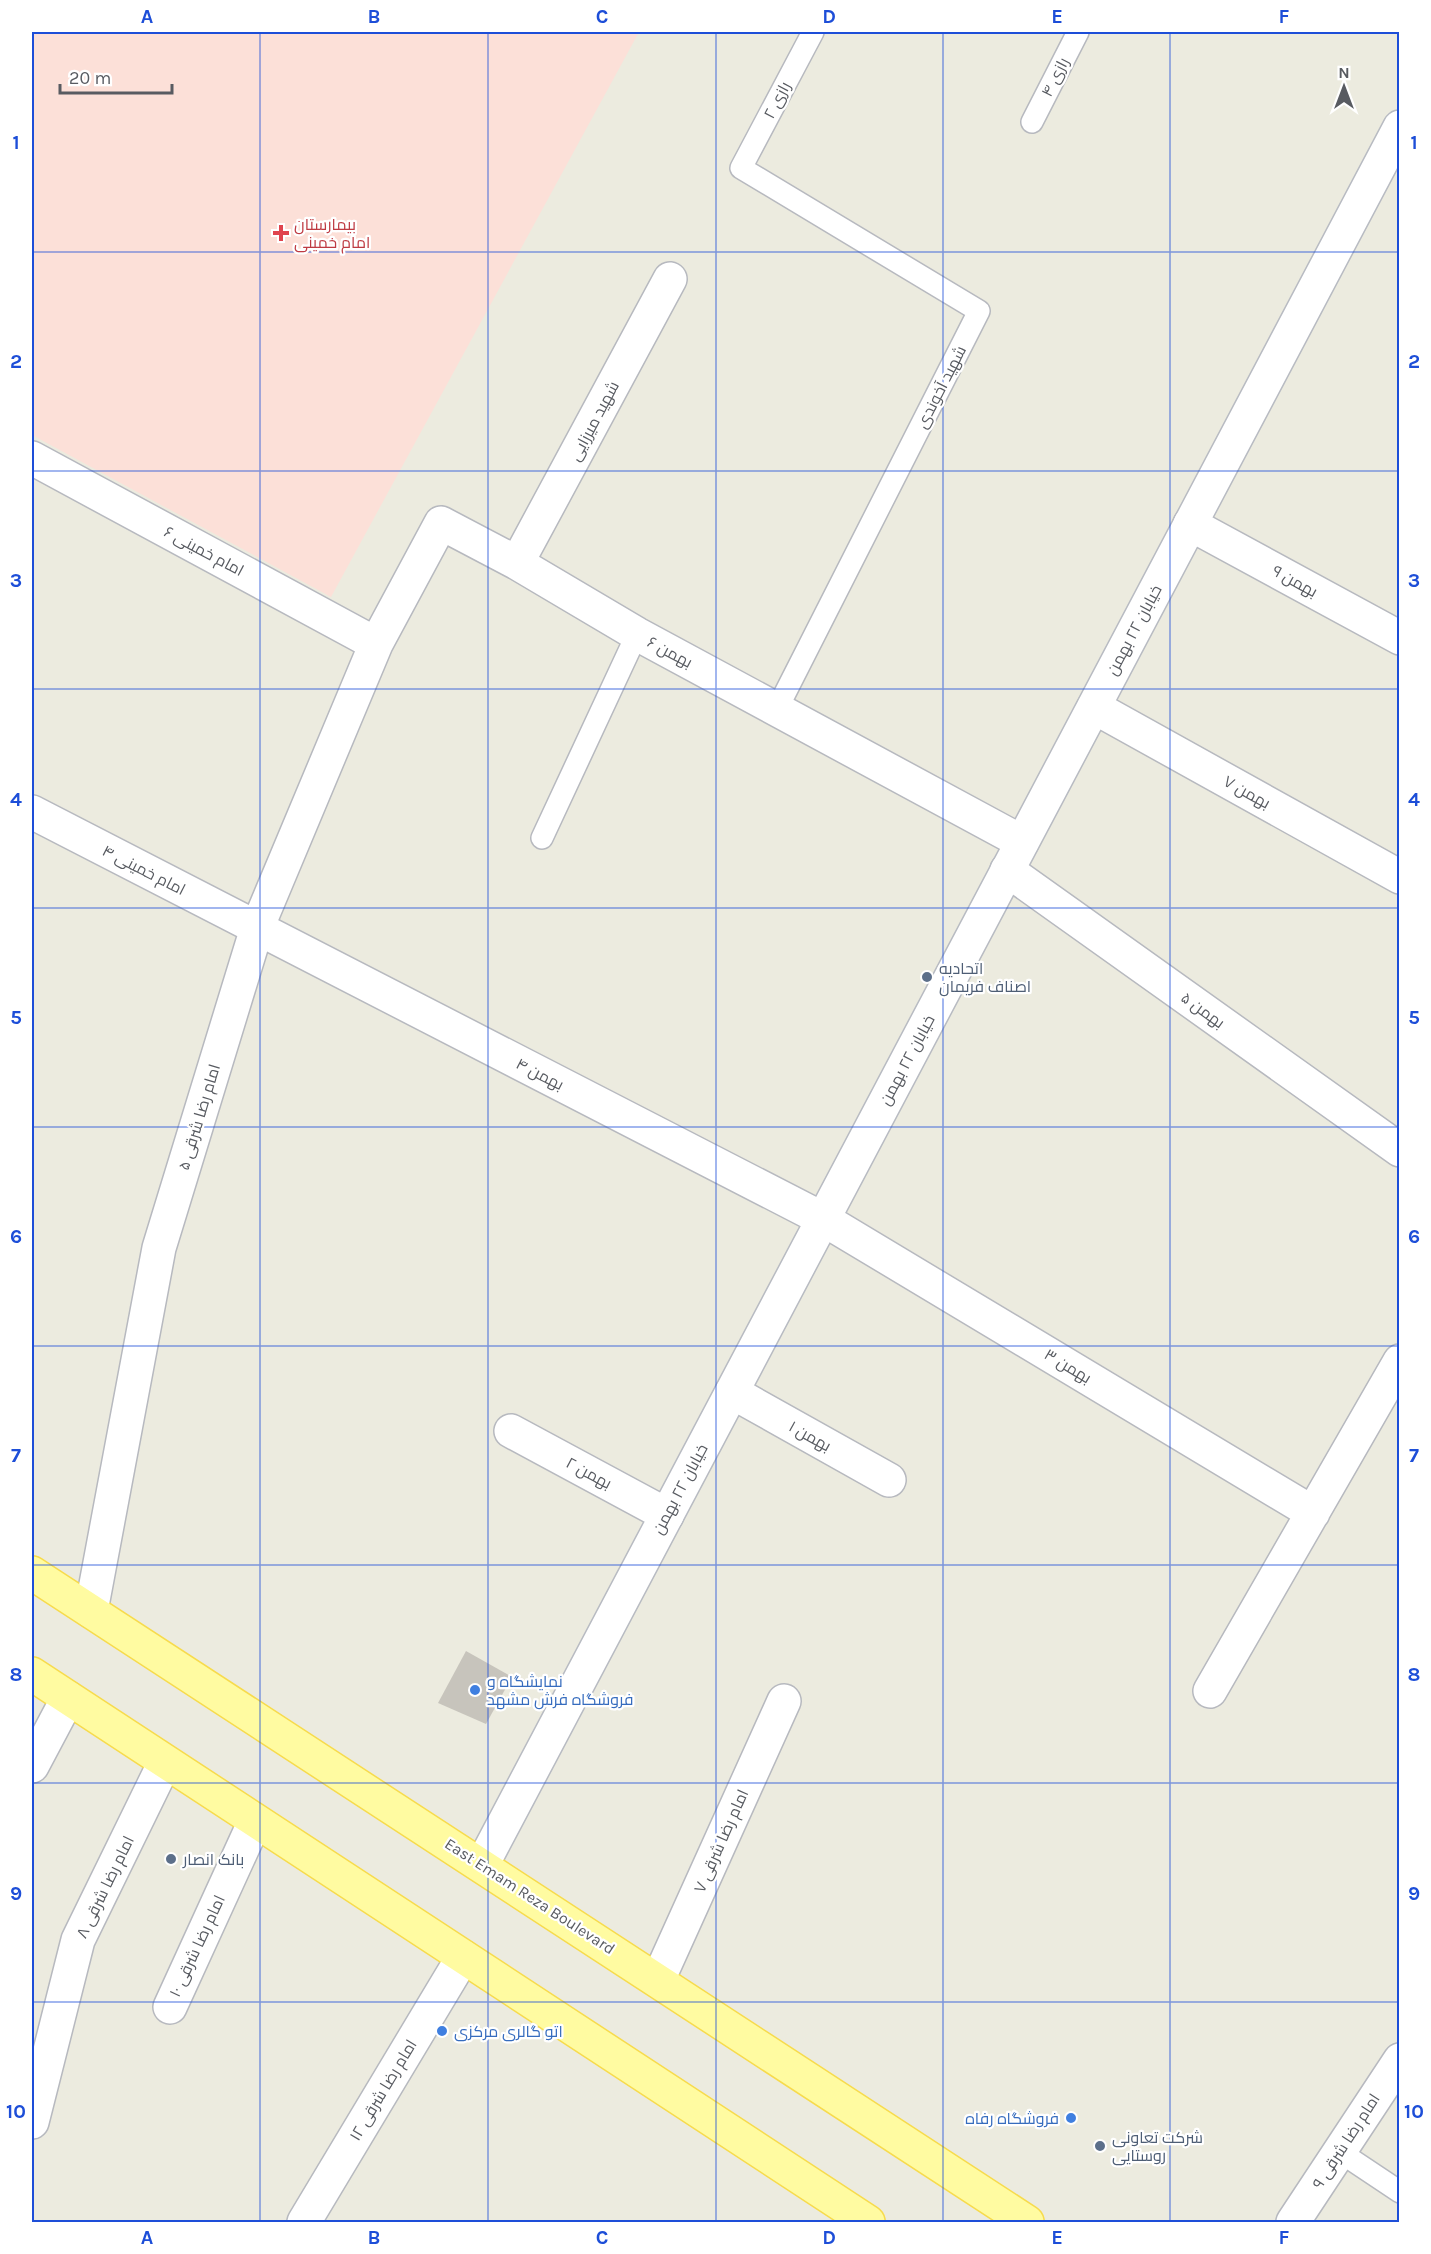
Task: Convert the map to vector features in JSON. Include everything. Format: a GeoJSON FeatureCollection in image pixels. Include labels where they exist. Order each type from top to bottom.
{"type":"FeatureCollection","features":[{"type":"Feature","properties":{"kind":"main road","name":"East Emam Reza Boulevard"},"geometry":{"type":"LineString","coordinates":[[32,1572],[1027,2223]]}},
{"type":"Feature","properties":{"kind":"main road"},"geometry":{"type":"LineString","coordinates":[[32,1674],[868,2223]]}},
{"type":"Feature","properties":{"kind":"street","name":"خیابان ۲۲ بهمن"},"geometry":{"type":"LineString","coordinates":[[483,1865],[1400,128]]}},
{"type":"Feature","properties":{"kind":"street","name":"شهید میرزایی"},"geometry":{"type":"LineString","coordinates":[[517,563],[670,279]]}},
{"type":"Feature","properties":{"kind":"street","name":"امام خمینی ۶"},"geometry":{"type":"LineString","coordinates":[[32,458],[376,644]]}},
{"type":"Feature","properties":{"kind":"street","name":"بهمن ۶"},"geometry":{"type":"LineString","coordinates":[[376,644],[441,524],[517,563],[637,634],[777,709],[1015,856]]}},
{"type":"Feature","properties":{"kind":"street","name":"بهمن ۹"},"geometry":{"type":"LineString","coordinates":[[1190,524],[1400,638]]}},
{"type":"Feature","properties":{"kind":"street","name":"امام رضا شرقی ۵"},"geometry":{"type":"LineString","coordinates":[[92,1611],[159,1248],[257,928],[376,644]]}},
{"type":"Feature","properties":{"kind":"street","name":"بهمن ۷"},"geometry":{"type":"LineString","coordinates":[[1094,707],[1400,878]]}},
{"type":"Feature","properties":{"kind":"street","name":"امام خمینی ۴"},"geometry":{"type":"LineString","coordinates":[[32,812],[257,928]]}},
{"type":"Feature","properties":{"kind":"street","name":"بهمن ۵"},"geometry":{"type":"LineString","coordinates":[[1015,856],[1400,1150]]}},
{"type":"Feature","properties":{"kind":"street","name":"بهمن ۴"},"geometry":{"type":"LineString","coordinates":[[257,928],[823,1219]]}},
{"type":"Feature","properties":{"kind":"street","name":"بهمن ۳"},"geometry":{"type":"LineString","coordinates":[[823,1219],[1312,1513]]}},
{"type":"Feature","properties":{"kind":"street"},"geometry":{"type":"LineString","coordinates":[[1210,1691],[1400,1361]]}},
{"type":"Feature","properties":{"kind":"street","name":"بهمن ۱"},"geometry":{"type":"LineString","coordinates":[[732,1392],[889,1480]]}},
{"type":"Feature","properties":{"kind":"street","name":"بهمن ۲"},"geometry":{"type":"LineString","coordinates":[[511,1431],[667,1515]]}},
{"type":"Feature","properties":{"kind":"street"},"geometry":{"type":"LineString","coordinates":[[32,1766],[68,1698]]}},
{"type":"Feature","properties":{"kind":"street","name":"امام رضا شرقی ۷"},"geometry":{"type":"LineString","coordinates":[[658,1980],[784,1701]]}},
{"type":"Feature","properties":{"kind":"street","name":"امام رضا شرقی ۸"},"geometry":{"type":"LineString","coordinates":[[32,2122],[78,1940],[165,1762]]}},
{"type":"Feature","properties":{"kind":"street","name":"امام رضا شرقی ۱۰"},"geometry":{"type":"LineString","coordinates":[[170,2007],[255,1821]]}},
{"type":"Feature","properties":{"kind":"street","name":"امام رضا شرقی ۱۲"},"geometry":{"type":"LineString","coordinates":[[304,2223],[463,1957]]}},
{"type":"Feature","properties":{"kind":"street","name":"امام رضا شرقی ۹"},"geometry":{"type":"LineString","coordinates":[[1293,2223],[1400,2060]]}},
{"type":"Feature","properties":{"kind":"lane","name":"رازی ۲"},"geometry":{"type":"LineString","coordinates":[[741,168],[813,32]]}},
{"type":"Feature","properties":{"kind":"lane","name":"رازی ۴"},"geometry":{"type":"LineString","coordinates":[[1032,122],[1078,32]]}},
{"type":"Feature","properties":{"kind":"lane","name":"شهید آخوندی"},"geometry":{"type":"LineString","coordinates":[[741,168],[979,311],[777,709]]}},
{"type":"Feature","properties":{"kind":"lane"},"geometry":{"type":"LineString","coordinates":[[542,838],[637,634]]}},
{"type":"Feature","properties":{"kind":"lane"},"geometry":{"type":"LineString","coordinates":[[1340,2152],[1400,2192]]}},
{"type":"Feature","properties":{"kind":"shaded area","name":"بیمارستان امام خمینی"},"geometry":{"type":"Polygon","coordinates":[[[32,32],[639,32],[331,597],[32,435],[32,32]]]}},
{"type":"Feature","properties":{"kind":"building","name":"نمایشگاه و فروشگاه فرش مشهد"},"geometry":{"type":"Polygon","coordinates":[[[466,1651],[512,1677],[486,1724],[438,1703],[466,1651]]]}},
{"type":"Feature","properties":{"kind":"place","name":"بیمارستان امام خمینی"},"geometry":{"type":"Point","coordinates":[281,233]}},
{"type":"Feature","properties":{"kind":"place","name":"اتحادیه اصناف فریمان"},"geometry":{"type":"Point","coordinates":[927,977]}},
{"type":"Feature","properties":{"kind":"place","name":"نمایشگاه و فروشگاه فرش مشهد"},"geometry":{"type":"Point","coordinates":[475,1690]}},
{"type":"Feature","properties":{"kind":"place","name":"بانک انصار"},"geometry":{"type":"Point","coordinates":[171,1859]}},
{"type":"Feature","properties":{"kind":"place","name":"اتو گالری مرکزی"},"geometry":{"type":"Point","coordinates":[442,2031]}},
{"type":"Feature","properties":{"kind":"place","name":"فروشگاه رفاه"},"geometry":{"type":"Point","coordinates":[1071,2118]}},
{"type":"Feature","properties":{"kind":"place","name":"شرکت تعاونی روستایی"},"geometry":{"type":"Point","coordinates":[1100,2146]}}]}
